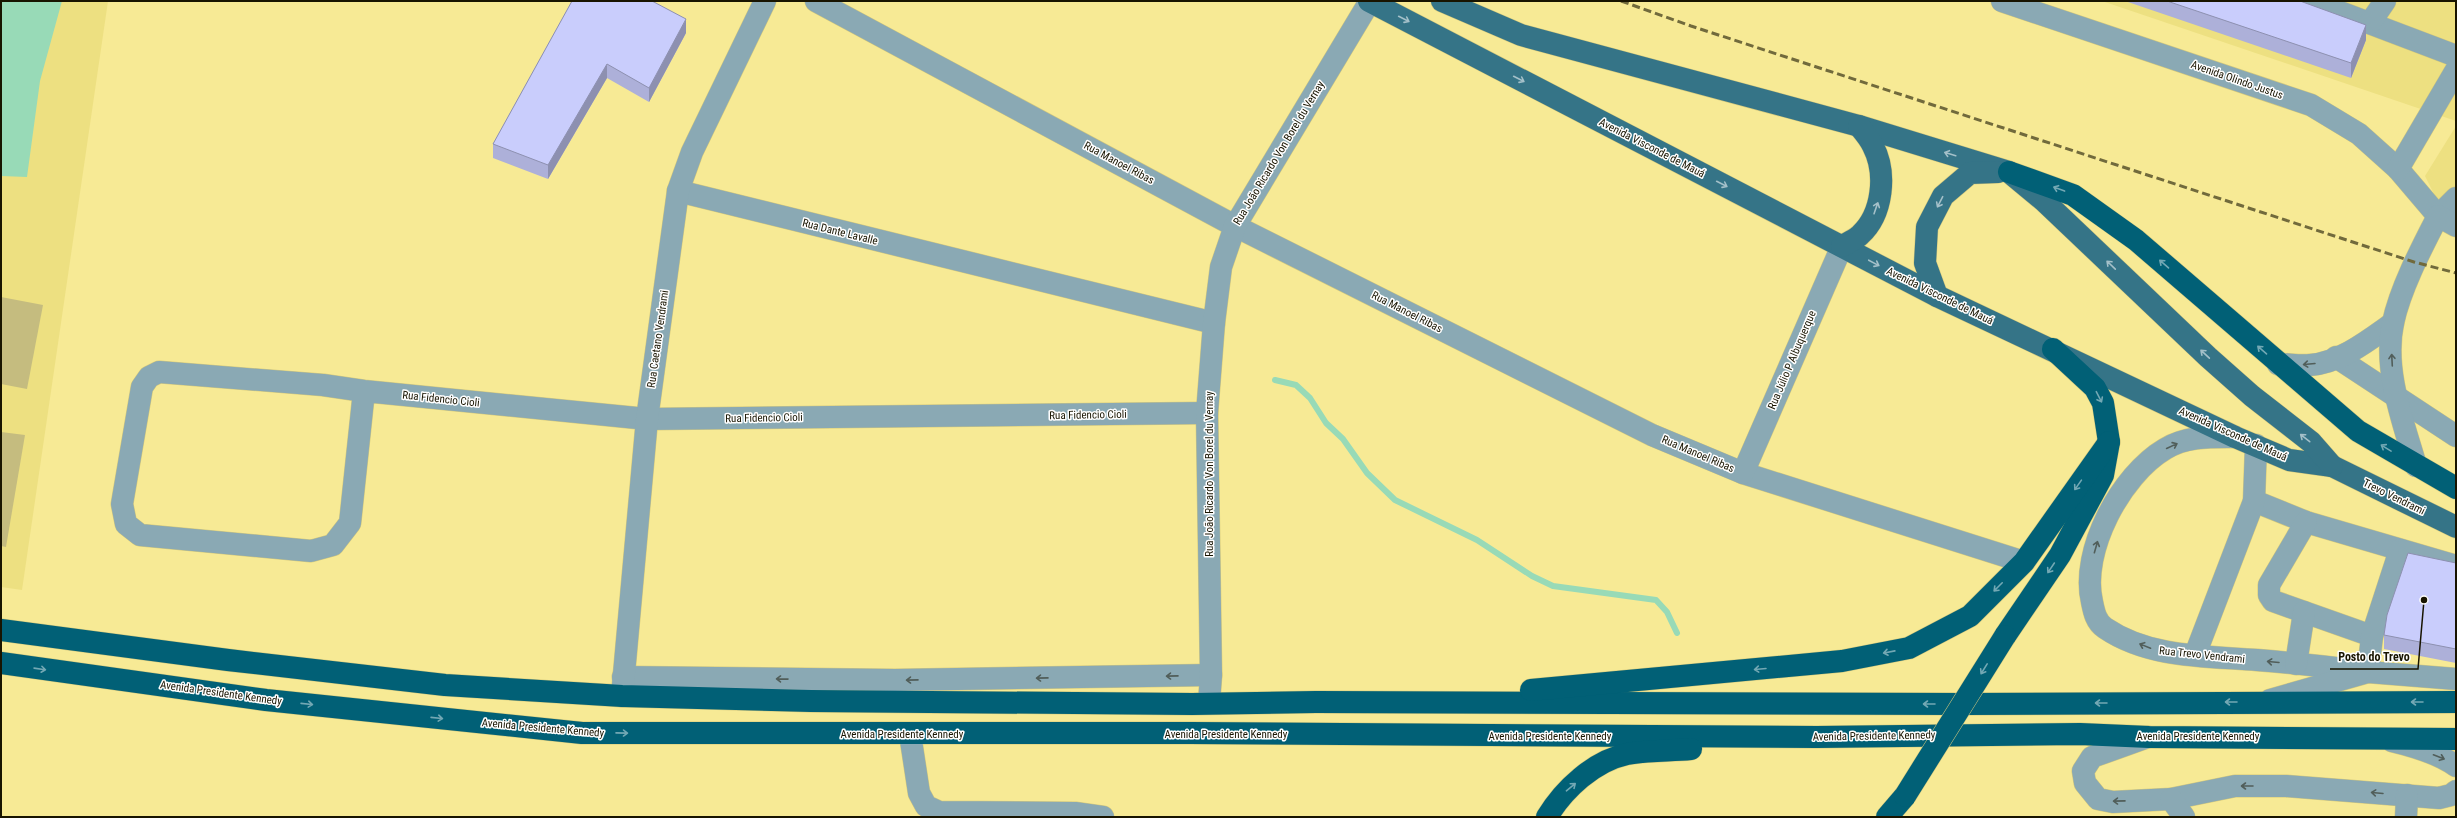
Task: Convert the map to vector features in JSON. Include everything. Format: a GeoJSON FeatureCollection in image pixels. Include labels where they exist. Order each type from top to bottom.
{"type":"FeatureCollection","features":[{"type":"Feature","properties":{"kind":"highway"},"geometry":{"type":"LineString","coordinates":[[2009,172],[2073,195],[2136,240],[2278,364],[2358,431],[2456,488]]}},
{"type":"Feature","properties":{"kind":"highway"},"geometry":{"type":"LineString","coordinates":[[1887,817],[1905,796],[2005,636],[2060,555],[2103,475],[2109,442],[2102,403],[2095,388],[2053,349]]}},
{"type":"Feature","properties":{"kind":"highway"},"geometry":{"type":"LineString","coordinates":[[1316,702],[1493,693],[1842,661],[1909,648],[1970,616],[2024,562],[2109,442]]}},
{"type":"Feature","properties":{"kind":"highway"},"geometry":{"type":"LineString","coordinates":[[1,630],[228,660],[445,685],[622,686],[811,701],[1956,704],[2456,702]]}},
{"type":"Feature","properties":{"kind":"highway","name":"Avenida Presidente Kennedy"},"geometry":{"type":"LineString","coordinates":[[1,663],[266,700],[582,733],[1198,733],[1817,737],[2080,734],[2456,739]]}},
{"type":"Feature","properties":{"kind":"highway"},"geometry":{"type":"LineString","coordinates":[[1547,817],[1559,797],[1594,768],[1626,754],[1817,737]]}},
{"type":"Feature","properties":{"kind":"main road","name":"Avenida Visconde de Mauá"},"geometry":{"type":"LineString","coordinates":[[1370,1],[1937,296],[2053,349],[2235,437],[2289,460],[2332,466]]}},
{"type":"Feature","properties":{"kind":"main road"},"geometry":{"type":"LineString","coordinates":[[1442,1],[1521,34],[1859,126],[2009,172],[2044,201],[2252,396],[2311,442],[2332,466]]}},
{"type":"Feature","properties":{"kind":"main road"},"geometry":{"type":"LineString","coordinates":[[1842,246],[1860,235],[1872,219],[1880,195],[1881,170],[1874,146],[1859,126]]}},
{"type":"Feature","properties":{"kind":"main road"},"geometry":{"type":"LineString","coordinates":[[1937,296],[1925,263],[1926,242],[1927,228],[1943,196],[1970,173],[2009,172]]}},
{"type":"Feature","properties":{"kind":"main road","name":"Trevo Vendrami"},"geometry":{"type":"LineString","coordinates":[[2332,466],[2456,527]]}},
{"type":"Feature","properties":{"kind":"street","name":"Rua Caetano Vendrami"},"geometry":{"type":"LineString","coordinates":[[622,686],[647,419],[678,191],[692,152],[765,1]]}},
{"type":"Feature","properties":{"kind":"street","name":"Rua Manoel Ribas"},"geometry":{"type":"LineString","coordinates":[[816,1],[1235,226],[1652,435],[1743,473],[2024,562]]}},
{"type":"Feature","properties":{"kind":"street","name":"Rua João Ricardo Von Borel du Vernay"},"geometry":{"type":"LineString","coordinates":[[1209,703],[1211,675],[1207,414],[1214,323],[1221,267],[1235,226],[1370,1]]}},
{"type":"Feature","properties":{"kind":"street","name":"Avenida Olindo Justus"},"geometry":{"type":"LineString","coordinates":[[2002,1],[2311,105],[2359,134],[2398,169],[2447,221]]}},
{"type":"Feature","properties":{"kind":"street"},"geometry":{"type":"LineString","coordinates":[[2311,1],[2456,56]]}},
{"type":"Feature","properties":{"kind":"street"},"geometry":{"type":"LineString","coordinates":[[2370,23],[2385,1]]}},
{"type":"Feature","properties":{"kind":"street"},"geometry":{"type":"LineString","coordinates":[[2398,169],[2456,70]]}},
{"type":"Feature","properties":{"kind":"street","name":"Rua Dante Lavalle"},"geometry":{"type":"LineString","coordinates":[[678,191],[1001,272],[1214,323]]}},
{"type":"Feature","properties":{"kind":"street"},"geometry":{"type":"LineString","coordinates":[[2416,466],[2396,398],[2391,359],[2393,323],[2414,262],[2447,221],[2456,198]]}},
{"type":"Feature","properties":{"kind":"street","name":"Rua Júlio P Albuquerque"},"geometry":{"type":"LineString","coordinates":[[1743,473],[1842,246]]}},
{"type":"Feature","properties":{"kind":"street"},"geometry":{"type":"LineString","coordinates":[[2278,364],[2311,365],[2336,357],[2366,342],[2393,323]]}},
{"type":"Feature","properties":{"kind":"street"},"geometry":{"type":"LineString","coordinates":[[2336,357],[2396,398],[2456,436]]}},
{"type":"Feature","properties":{"kind":"street","name":"Rua Fidencio Cioli"},"geometry":{"type":"LineString","coordinates":[[364,391],[350,523],[333,545],[311,551],[140,535],[126,524],[122,504],[142,387],[149,377],[159,372],[323,385],[364,391],[647,419],[1207,414]]}},
{"type":"Feature","properties":{"kind":"street","name":"Rua Trevo Vendrami"},"geometry":{"type":"LineString","coordinates":[[2235,437],[2204,438],[2182,441],[2165,449],[2146,464],[2128,484],[2101,528],[2094,553],[2089,582],[2091,599],[2095,617],[2103,627],[2156,651],[2368,672],[2456,679]]}},
{"type":"Feature","properties":{"kind":"street"},"geometry":{"type":"LineString","coordinates":[[2195,655],[2254,501],[2256,446]]}},
{"type":"Feature","properties":{"kind":"street"},"geometry":{"type":"LineString","coordinates":[[2254,501],[2306,522],[2456,566]]}},
{"type":"Feature","properties":{"kind":"street"},"geometry":{"type":"LineString","coordinates":[[2306,522],[2268,585],[2269,595],[2274,601],[2372,636]]}},
{"type":"Feature","properties":{"kind":"street"},"geometry":{"type":"LineString","coordinates":[[2263,702],[2368,672],[2372,636],[2400,550]]}},
{"type":"Feature","properties":{"kind":"street"},"geometry":{"type":"LineString","coordinates":[[2296,664],[2304,612]]}},
{"type":"Feature","properties":{"kind":"street"},"geometry":{"type":"LineString","coordinates":[[622,686],[1211,675]]}},
{"type":"Feature","properties":{"kind":"street"},"geometry":{"type":"LineString","coordinates":[[910,734],[919,793],[926,806],[940,812],[1075,813],[1103,817]]}},
{"type":"Feature","properties":{"kind":"street"},"geometry":{"type":"LineString","coordinates":[[2149,736],[2092,757],[2083,771],[2085,783],[2098,799],[2113,802],[2171,799],[2235,786],[2286,786],[2438,798],[2452,795],[2456,791]]}},
{"type":"Feature","properties":{"kind":"street"},"geometry":{"type":"LineString","coordinates":[[2375,738],[2410,745],[2448,760],[2456,766]]}},
{"type":"Feature","properties":{"kind":"street"},"geometry":{"type":"LineString","coordinates":[[2406,817],[2407,795]]}},
{"type":"Feature","properties":{"kind":"street"},"geometry":{"type":"LineString","coordinates":[[2171,799],[2184,817]]}},
{"type":"Feature","properties":{"kind":"shaded area"},"geometry":{"type":"Polygon","coordinates":[[[1,1],[108,1],[22,590],[1,587],[1,1]]]}},
{"type":"Feature","properties":{"kind":"shaded area"},"geometry":{"type":"Polygon","coordinates":[[[1,1],[62,1],[40,81],[27,177],[1,176],[1,1]]]}},
{"type":"Feature","properties":{"kind":"shaded area"},"geometry":{"type":"Polygon","coordinates":[[[2102,1],[2456,1],[2456,121],[2102,1]]]}},
{"type":"Feature","properties":{"kind":"shaded area"},"geometry":{"type":"Polygon","coordinates":[[[2456,126],[2456,238],[2425,176],[2456,126]]]}},
{"type":"Feature","properties":{"kind":"shaded area"},"geometry":{"type":"Polygon","coordinates":[[[1,297],[43,305],[27,389],[1,384],[1,297]]]}},
{"type":"Feature","properties":{"kind":"shaded area"},"geometry":{"type":"Polygon","coordinates":[[[1,432],[25,435],[6,547],[1,546],[1,432]]]}},
{"type":"Feature","properties":{"kind":"building"},"geometry":{"type":"Polygon","coordinates":[[[572,1],[652,1],[686,19],[649,88],[607,64],[548,165],[493,144],[572,1]]]}},
{"type":"Feature","properties":{"kind":"building"},"geometry":{"type":"Polygon","coordinates":[[[2167,1],[2300,1],[2366,25],[2351,63],[2167,1]]]}},
{"type":"Feature","properties":{"kind":"building"},"geometry":{"type":"Polygon","coordinates":[[[2408,553],[2456,563],[2456,649],[2384,635],[2387,615],[2408,553]]]}},
{"type":"Feature","properties":{"kind":"waterway"},"geometry":{"type":"LineString","coordinates":[[1275,380],[1296,385],[1310,398],[1326,423],[1343,439],[1367,473],[1395,500],[1477,540],[1532,576],[1553,586],[1656,600],[1667,612],[1677,633]]}},
{"type":"Feature","properties":{"kind":"railway"},"geometry":{"type":"LineString","coordinates":[[1621,1],[1691,26],[2414,262],[2456,273]]}},
{"type":"Feature","properties":{"kind":"place","name":"Posto do Trevo"},"geometry":{"type":"Point","coordinates":[2424,600]}}]}
